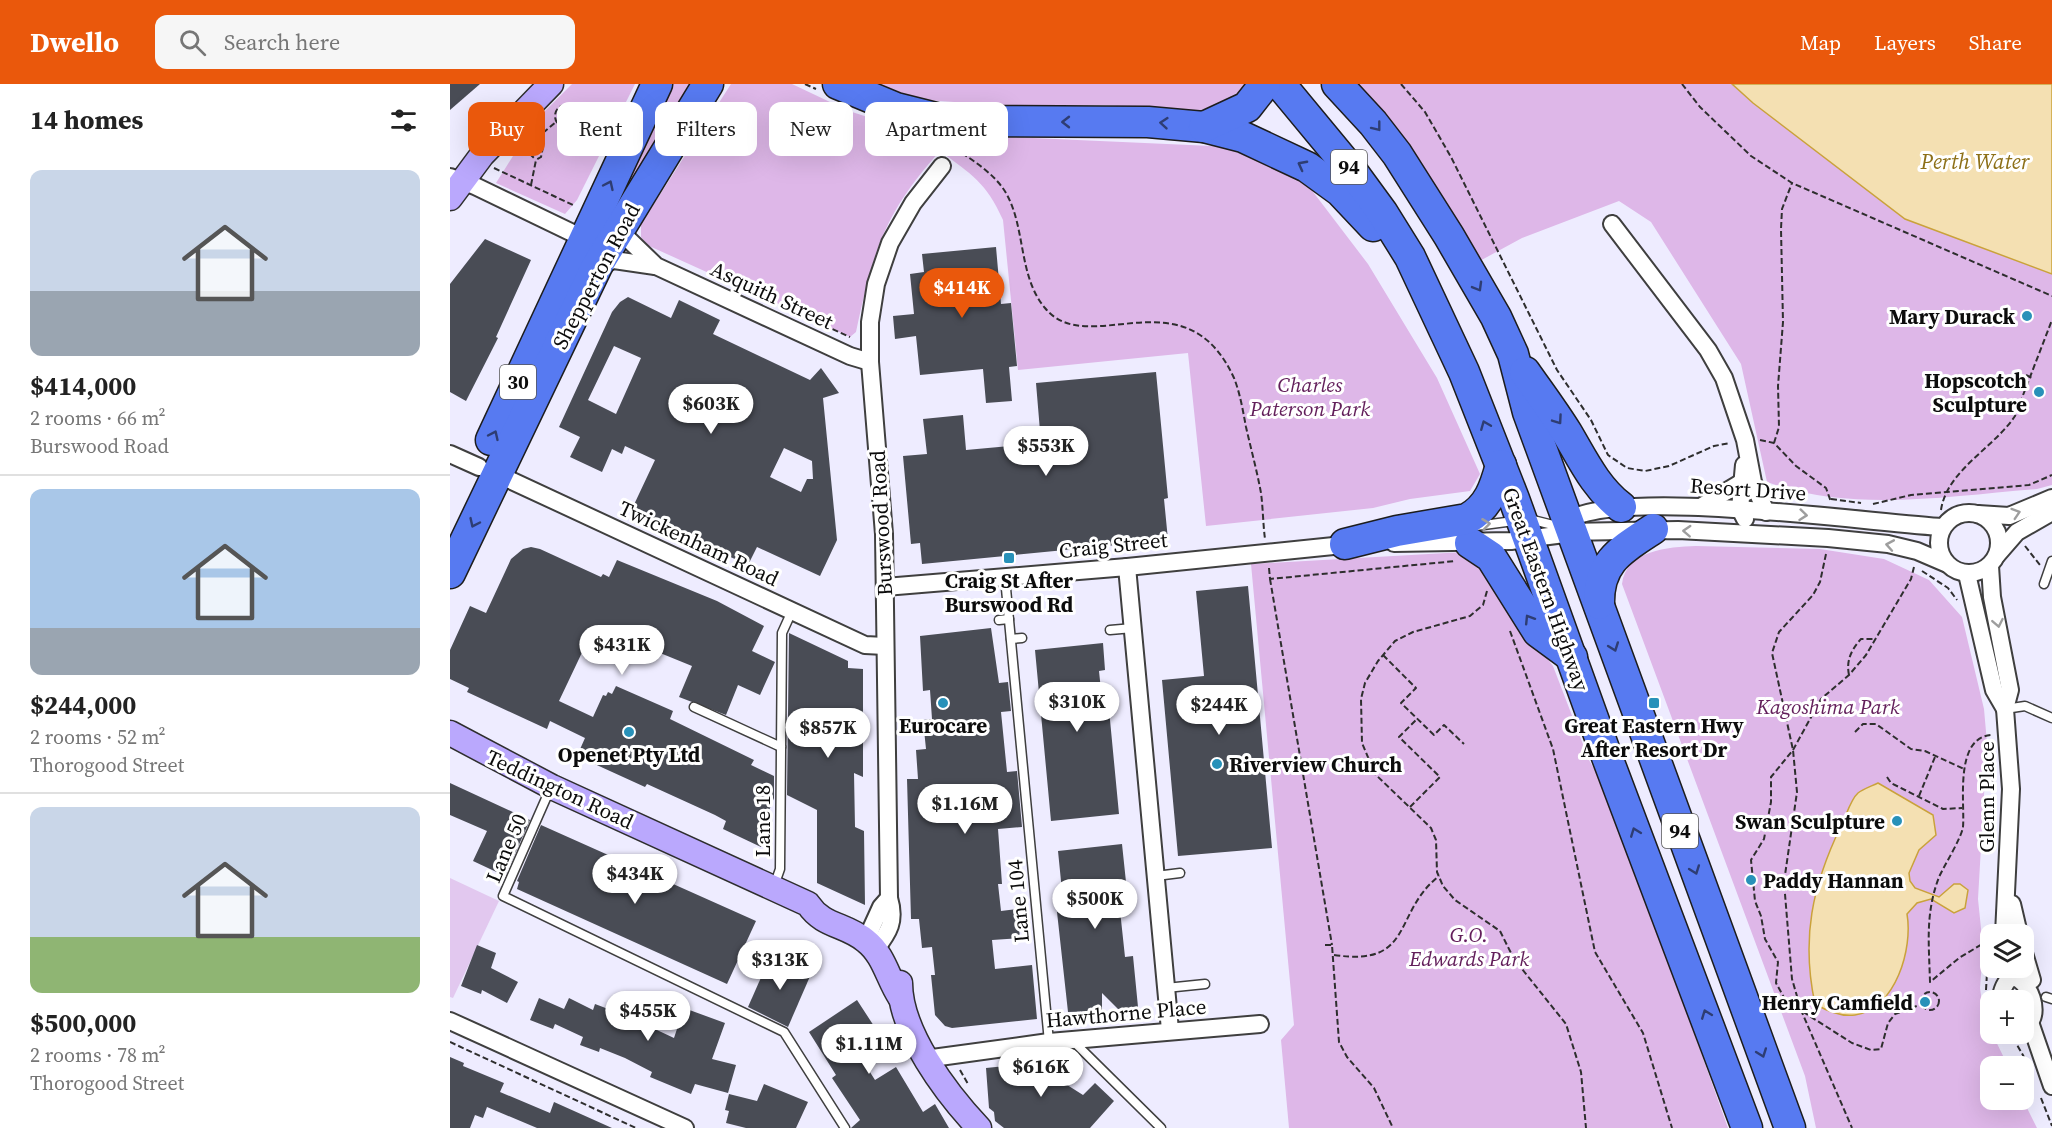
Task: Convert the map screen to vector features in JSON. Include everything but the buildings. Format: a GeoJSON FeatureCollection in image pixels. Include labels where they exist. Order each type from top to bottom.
{"type":"FeatureCollection","features":[{"type":"Feature","properties":{"kind":"highway","name":"Shepperton Road"},"geometry":{"type":"LineString","coordinates":[[604,238],[657,84]]}},
{"type":"Feature","properties":{"kind":"highway","name":"Shepperton Road"},"geometry":{"type":"LineString","coordinates":[[450,573],[488,470],[604,238],[708,84]]}},
{"type":"Feature","properties":{"kind":"highway"},"geometry":{"type":"LineString","coordinates":[[838,84],[896,108],[948,121],[1148,122],[1204,127],[1243,137],[1307,167],[1340,191],[1369,223],[1410,257]]}},
{"type":"Feature","properties":{"kind":"highway"},"geometry":{"type":"LineString","coordinates":[[1204,127],[1247,107],[1265,84]]}},
{"type":"Feature","properties":{"kind":"highway","name":"Great Eastern Highway"},"geometry":{"type":"LineString","coordinates":[[1280,84],[1352,171],[1410,257],[1464,372],[1501,465],[1599,607],[1790,1128]]}},
{"type":"Feature","properties":{"kind":"highway","name":"Great Eastern Highway"},"geometry":{"type":"LineString","coordinates":[[1337,84],[1373,123],[1418,184],[1496,317],[1513,354],[1528,412],[1544,528],[1572,657],[1610,766],[1748,1128]]}},
{"type":"Feature","properties":{"kind":"highway"},"geometry":{"type":"LineString","coordinates":[[1513,354],[1566,431],[1588,470],[1609,498],[1621,507]]}},
{"type":"Feature","properties":{"kind":"highway"},"geometry":{"type":"LineString","coordinates":[[1345,544],[1396,531],[1467,519],[1477,514],[1489,500],[1501,465]]}},
{"type":"Feature","properties":{"kind":"highway","name":"Shepperton Road"},"geometry":{"type":"LineString","coordinates":[[450,526],[488,470]]}},
{"type":"Feature","properties":{"kind":"highway"},"geometry":{"type":"LineString","coordinates":[[1599,607],[1599,590],[1606,565],[1653,530]]}},
{"type":"Feature","properties":{"kind":"highway"},"geometry":{"type":"LineString","coordinates":[[1468,551],[1491,556],[1538,632],[1572,657]]}},
{"type":"Feature","properties":{"kind":"main road"},"geometry":{"type":"LineString","coordinates":[[454,185],[482,155],[531,93],[551,84]]}},
{"type":"Feature","properties":{"kind":"main road","name":"Teddington Road"},"geometry":{"type":"LineString","coordinates":[[450,733],[476,749],[552,787],[808,904],[823,902],[875,938]]}},
{"type":"Feature","properties":{"kind":"main road","name":"Teddington Road"},"geometry":{"type":"LineString","coordinates":[[450,742],[476,749]]}},
{"type":"Feature","properties":{"kind":"main road"},"geometry":{"type":"LineString","coordinates":[[875,938],[925,1059],[951,1098],[979,1128]]}},
{"type":"Feature","properties":{"kind":"street","name":"Burswood Road"},"geometry":{"type":"LineString","coordinates":[[875,938],[881,907],[889,898],[885,587],[870,362],[872,301],[890,243],[913,203],[942,166]]}},
{"type":"Feature","properties":{"kind":"street"},"geometry":{"type":"LineString","coordinates":[[454,185],[604,238]]}},
{"type":"Feature","properties":{"kind":"street"},"geometry":{"type":"LineString","coordinates":[[1612,224],[1708,350],[1724,378],[1753,482],[1766,512]]}},
{"type":"Feature","properties":{"kind":"street","name":"Asquith Street"},"geometry":{"type":"LineString","coordinates":[[656,266],[626,237],[604,238],[614,260],[656,266],[850,356],[870,362]]}},
{"type":"Feature","properties":{"kind":"street"},"geometry":{"type":"LineString","coordinates":[[1745,448],[1740,509],[1752,534]]}},
{"type":"Feature","properties":{"kind":"street","name":"Twickenham Road"},"geometry":{"type":"LineString","coordinates":[[450,454],[865,645],[885,646]]}},
{"type":"Feature","properties":{"kind":"street"},"geometry":{"type":"LineString","coordinates":[[1702,506],[1742,482]]}},
{"type":"Feature","properties":{"kind":"street"},"geometry":{"type":"LineString","coordinates":[[2052,498],[2009,516],[1962,514],[1943,527],[1939,541],[1945,563],[1959,572],[1967,574],[1979,572],[1993,560],[2017,532],[2052,512]]}},
{"type":"Feature","properties":{"kind":"street","name":"Resort Drive"},"geometry":{"type":"LineString","coordinates":[[1544,528],[1593,510],[1621,507],[1702,506],[1943,527]]}},
{"type":"Feature","properties":{"kind":"street"},"geometry":{"type":"LineString","coordinates":[[1977,514],[1991,523],[1999,538],[1993,560]]}},
{"type":"Feature","properties":{"kind":"street","name":"Craig Street"},"geometry":{"type":"LineString","coordinates":[[885,587],[1127,567],[1345,544],[1468,551],[1544,528]]}},
{"type":"Feature","properties":{"kind":"street","name":"Resort Drive"},"geometry":{"type":"LineString","coordinates":[[1544,528],[1653,530],[1838,539],[1888,544],[1916,559],[1945,563]]}},
{"type":"Feature","properties":{"kind":"street","name":"Glenn Place"},"geometry":{"type":"LineString","coordinates":[[1993,560],[1992,597],[2010,690],[2006,709],[2011,789],[2008,885],[1997,924]]}},
{"type":"Feature","properties":{"kind":"street"},"geometry":{"type":"LineString","coordinates":[[1127,567],[1170,1030]]}},
{"type":"Feature","properties":{"kind":"street","name":"Glenn Place"},"geometry":{"type":"LineString","coordinates":[[1967,574],[1994,690],[2006,709]]}},
{"type":"Feature","properties":{"kind":"street","name":"Glenn Place"},"geometry":{"type":"LineString","coordinates":[[2008,885],[2017,924]]}},
{"type":"Feature","properties":{"kind":"street"},"geometry":{"type":"LineString","coordinates":[[2020,978],[2032,980],[2049,998],[2045,1011],[2034,1020]]}},
{"type":"Feature","properties":{"kind":"street"},"geometry":{"type":"LineString","coordinates":[[450,1021],[685,1128]]}},
{"type":"Feature","properties":{"kind":"street","name":"Hawthorne Place"},"geometry":{"type":"LineString","coordinates":[[925,1059],[1049,1042],[1260,1024]]}},
{"type":"Feature","properties":{"kind":"street"},"geometry":{"type":"LineString","coordinates":[[2034,1042],[2052,1086]]}},
{"type":"Feature","properties":{"kind":"lane","name":"Craig Street"},"geometry":{"type":"LineString","coordinates":[[1345,544],[1544,528]]}},
{"type":"Feature","properties":{"kind":"lane"},"geometry":{"type":"LineString","coordinates":[[2044,584],[2052,561]]}},
{"type":"Feature","properties":{"kind":"lane","name":"Lane 104"},"geometry":{"type":"LineString","coordinates":[[1005,578],[1049,1042]]}},
{"type":"Feature","properties":{"kind":"lane","name":"Lane 18"},"geometry":{"type":"LineString","coordinates":[[773,887],[780,868],[782,633],[792,611]]}},
{"type":"Feature","properties":{"kind":"lane"},"geometry":{"type":"LineString","coordinates":[[999,620],[1009,619]]}},
{"type":"Feature","properties":{"kind":"lane"},"geometry":{"type":"LineString","coordinates":[[1110,630],[1133,628]]}},
{"type":"Feature","properties":{"kind":"lane"},"geometry":{"type":"LineString","coordinates":[[1011,639],[1022,638]]}},
{"type":"Feature","properties":{"kind":"lane"},"geometry":{"type":"LineString","coordinates":[[2006,709],[2025,706],[2052,718]]}},
{"type":"Feature","properties":{"kind":"lane"},"geometry":{"type":"LineString","coordinates":[[694,707],[781,747]]}},
{"type":"Feature","properties":{"kind":"lane","name":"Lane 50"},"geometry":{"type":"LineString","coordinates":[[552,787],[502,896],[784,1032],[845,1128]]}},
{"type":"Feature","properties":{"kind":"lane"},"geometry":{"type":"LineString","coordinates":[[1156,876],[1180,873]]}},
{"type":"Feature","properties":{"kind":"lane"},"geometry":{"type":"LineString","coordinates":[[1166,988],[1205,984]]}},
{"type":"Feature","properties":{"kind":"lane"},"geometry":{"type":"LineString","coordinates":[[1072,1040],[1161,1128]]}},
{"type":"Feature","properties":{"kind":"path"},"geometry":{"type":"LineString","coordinates":[[1401,84],[1425,112],[1451,157],[1557,370],[1591,420],[1608,455],[1627,468],[1646,471],[1669,466],[1714,446],[1745,448]]}},
{"type":"Feature","properties":{"kind":"path"},"geometry":{"type":"LineString","coordinates":[[1682,84],[1700,107],[1751,156],[1792,183],[2052,296]]}},
{"type":"Feature","properties":{"kind":"path"},"geometry":{"type":"LineString","coordinates":[[568,106],[574,110],[577,117],[570,126],[562,126],[557,121],[556,114],[560,108],[568,106]]}},
{"type":"Feature","properties":{"kind":"path"},"geometry":{"type":"LineString","coordinates":[[545,131],[557,121]]}},
{"type":"Feature","properties":{"kind":"path"},"geometry":{"type":"LineString","coordinates":[[532,156],[536,160]]}},
{"type":"Feature","properties":{"kind":"path"},"geometry":{"type":"LineString","coordinates":[[531,185],[536,160],[541,156]]}},
{"type":"Feature","properties":{"kind":"path"},"geometry":{"type":"LineString","coordinates":[[964,156],[990,174],[1005,191],[1014,212],[1029,273],[1046,309],[1068,322],[1092,327],[1143,320],[1169,322],[1198,334],[1216,350],[1234,378],[1261,496],[1270,579],[1332,945],[1339,1042],[1347,1057],[1374,1088],[1393,1128]]}},
{"type":"Feature","properties":{"kind":"path"},"geometry":{"type":"LineString","coordinates":[[499,170],[573,205]]}},
{"type":"Feature","properties":{"kind":"path"},"geometry":{"type":"LineString","coordinates":[[1792,183],[1782,209],[1783,322],[1778,386],[1779,427],[1774,443],[1796,466],[1826,488],[1832,508]]}},
{"type":"Feature","properties":{"kind":"path"},"geometry":{"type":"LineString","coordinates":[[1941,510],[1949,486],[2006,430],[2015,416],[2052,320]]}},
{"type":"Feature","properties":{"kind":"path"},"geometry":{"type":"LineString","coordinates":[[2026,375],[2031,378]]}},
{"type":"Feature","properties":{"kind":"path"},"geometry":{"type":"LineString","coordinates":[[1831,499],[1873,504],[1911,495],[1946,494],[2030,484],[2052,476]]}},
{"type":"Feature","properties":{"kind":"path"},"geometry":{"type":"LineString","coordinates":[[2023,544],[2029,555],[2048,570]]}},
{"type":"Feature","properties":{"kind":"path"},"geometry":{"type":"LineString","coordinates":[[1827,546],[1820,582],[1813,595],[1779,632],[1772,653],[1793,750],[1797,792],[1784,882],[1792,980],[1801,1010],[1852,1128]]}},
{"type":"Feature","properties":{"kind":"path"},"geometry":{"type":"LineString","coordinates":[[1270,579],[1468,551]]}},
{"type":"Feature","properties":{"kind":"path"},"geometry":{"type":"LineString","coordinates":[[1905,563],[1916,559]]}},
{"type":"Feature","properties":{"kind":"path"},"geometry":{"type":"LineString","coordinates":[[1916,559],[1959,603]]}},
{"type":"Feature","properties":{"kind":"path"},"geometry":{"type":"LineString","coordinates":[[1916,559],[1911,579],[1875,639],[1849,675],[1821,699],[1793,750],[1771,777],[1771,802],[1764,839],[1751,860],[1755,901],[1761,916],[1765,939],[1778,962],[1776,983],[1786,1001],[1852,1043],[1871,1050],[1881,1049],[1888,1023],[1895,1014],[1922,1005]]}},
{"type":"Feature","properties":{"kind":"path"},"geometry":{"type":"LineString","coordinates":[[1488,588],[1483,605],[1470,616],[1413,632],[1395,641],[1383,655],[1365,683],[1361,699],[1362,743],[1375,774],[1431,828],[1436,840],[1439,876],[1455,900],[1500,931],[1514,959],[1566,1024],[1581,1072],[1586,1128]]}},
{"type":"Feature","properties":{"kind":"path"},"geometry":{"type":"LineString","coordinates":[[1507,624],[1553,749],[1596,952],[1643,1034],[1672,1128]]}},
{"type":"Feature","properties":{"kind":"path"},"geometry":{"type":"LineString","coordinates":[[1849,675],[1847,666],[1852,648],[1861,639],[1875,639]]}},
{"type":"Feature","properties":{"kind":"path"},"geometry":{"type":"LineString","coordinates":[[1383,655],[1416,688],[1401,703],[1434,735],[1444,725],[1464,744]]}},
{"type":"Feature","properties":{"kind":"path"},"geometry":{"type":"LineString","coordinates":[[1410,807],[1440,777],[1399,738],[1417,718]]}},
{"type":"Feature","properties":{"kind":"path"},"geometry":{"type":"LineString","coordinates":[[1855,732],[1863,724],[1876,724],[1911,750],[1925,751],[1964,769]]}},
{"type":"Feature","properties":{"kind":"path"},"geometry":{"type":"LineString","coordinates":[[1922,1005],[1929,1010],[1937,1006],[1938,998],[1932,992],[1930,982],[1927,926],[1935,893],[1963,829],[1964,769],[1972,746],[1977,739],[1991,735],[1991,744]]}},
{"type":"Feature","properties":{"kind":"path"},"geometry":{"type":"LineString","coordinates":[[1919,797],[1935,757]]}},
{"type":"Feature","properties":{"kind":"path"},"geometry":{"type":"LineString","coordinates":[[1992,839],[1993,761]]}},
{"type":"Feature","properties":{"kind":"path"},"geometry":{"type":"LineString","coordinates":[[1887,777],[1891,783],[1943,809],[1962,808]]}},
{"type":"Feature","properties":{"kind":"path"},"geometry":{"type":"LineString","coordinates":[[1333,955],[1358,958],[1375,956],[1396,941],[1415,901],[1424,888],[1439,876]]}},
{"type":"Feature","properties":{"kind":"path"},"geometry":{"type":"LineString","coordinates":[[1930,982],[1980,944]]}},
{"type":"Feature","properties":{"kind":"path"},"geometry":{"type":"LineString","coordinates":[[1325,945],[1332,945]]}},
{"type":"Feature","properties":{"kind":"path"},"geometry":{"type":"LineString","coordinates":[[1922,1005],[1924,994],[1932,992]]}},
{"type":"Feature","properties":{"kind":"path"},"geometry":{"type":"LineString","coordinates":[[450,1042],[636,1128]]}},
{"type":"Feature","properties":{"kind":"green space"},"geometry":{"type":"Polygon","coordinates":[[[572,84],[635,84],[626,102],[557,102],[557,156],[599,156],[577,200],[565,214],[496,183],[513,156],[545,156],[545,111],[572,84]]]}},
{"type":"Feature","properties":{"kind":"green space"},"geometry":{"type":"Polygon","coordinates":[[[664,84],[693,84],[681,102],[657,102],[664,84]]]}},
{"type":"Feature","properties":{"kind":"green space","name":"Charles Paterson Park"},"geometry":{"type":"Polygon","coordinates":[[[731,84],[792,84],[830,102],[769,102],[769,156],[853,156],[853,112],[865,116],[865,156],[936,156],[906,194],[883,235],[868,279],[856,332],[850,337],[647,245],[641,237],[641,224],[685,156],[757,156],[757,102],[719,102],[731,84]]]}},
{"type":"Feature","properties":{"kind":"green space"},"geometry":{"type":"Polygon","coordinates":[[[866,84],[1247,84],[1240,93],[1220,105],[1194,112],[1105,105],[1008,105],[1008,102],[925,100],[866,84]]]}},
{"type":"Feature","properties":{"kind":"green space"},"geometry":{"type":"Polygon","coordinates":[[[1358,84],[1732,84],[1753,103],[1905,219],[2052,274],[2052,485],[2037,489],[1935,498],[1866,500],[1799,491],[1767,482],[1741,364],[1651,222],[1619,201],[1522,238],[1476,263],[1431,189],[1358,84]]]}},
{"type":"Feature","properties":{"kind":"green space"},"geometry":{"type":"Polygon","coordinates":[[[655,106],[655,142],[618,199],[635,156],[643,156],[643,136],[655,106]]]}},
{"type":"Feature","properties":{"kind":"green space","name":"Charles Paterson Park"},"geometry":{"type":"Polygon","coordinates":[[[1008,137],[1234,147],[1304,180],[1368,264],[1437,378],[1480,474],[1470,491],[1410,499],[1373,508],[1206,526],[1188,353],[1018,370],[1003,220],[984,188],[970,173],[947,156],[1008,156],[1008,137]]]}},
{"type":"Feature","properties":{"kind":"green space","name":"Kagoshima Park"},"geometry":{"type":"Polygon","coordinates":[[[1696,546],[1820,549],[1884,559],[1929,580],[1962,617],[1984,709],[1987,743],[1978,899],[1981,924],[1980,1044],[1997,1044],[2003,1056],[1980,1056],[1980,1110],[2028,1110],[2037,1128],[1816,1128],[1805,1076],[1622,584],[1631,564],[1640,557],[1661,549],[1696,546]]]}},
{"type":"Feature","properties":{"kind":"green space","name":"G.O. Edwards Park"},"geometry":{"type":"Polygon","coordinates":[[[1464,552],[1480,558],[1512,612],[1553,666],[1589,760],[1608,793],[1728,1128],[1289,1128],[1281,1040],[1294,1025],[1251,564],[1464,552]]]}},
{"type":"Feature","properties":{"kind":"shaded area"},"geometry":{"type":"Polygon","coordinates":[[[450,878],[499,901],[453,998],[450,997],[450,878]]]}},
{"type":"Feature","properties":{"kind":"water","name":"Perth Water"},"geometry":{"type":"Polygon","coordinates":[[[1732,84],[2052,84],[2052,274],[1905,219],[1753,103],[1732,84]]]}},
{"type":"Feature","properties":{"kind":"water"},"geometry":{"type":"Polygon","coordinates":[[[1878,783],[1933,815],[1936,835],[1919,850],[1909,873],[1910,881],[1915,888],[1939,897],[1954,884],[1960,884],[1968,890],[1965,908],[1954,913],[1931,899],[1917,903],[1907,914],[1907,943],[1904,959],[1891,989],[1869,1010],[1855,1015],[1845,1015],[1815,1004],[1809,957],[1812,913],[1823,870],[1850,804],[1858,793],[1878,783]]]}},
{"type":"Feature","properties":{"kind":"place","name":"Mary Durack"},"geometry":{"type":"Point","coordinates":[2027,316]}},
{"type":"Feature","properties":{"kind":"place","name":"Hopscotch Sculpture"},"geometry":{"type":"Point","coordinates":[2039,392]}},
{"type":"Feature","properties":{"kind":"place","name":"Craig St After Burswood Rd"},"geometry":{"type":"Point","coordinates":[1009,558]}},
{"type":"Feature","properties":{"kind":"place","name":"Eurocare"},"geometry":{"type":"Point","coordinates":[943,703]}},
{"type":"Feature","properties":{"kind":"place","name":"Great Eastern Hwy After Resort Dr"},"geometry":{"type":"Point","coordinates":[1654,703]}},
{"type":"Feature","properties":{"kind":"place","name":"Openet Pty Ltd"},"geometry":{"type":"Point","coordinates":[629,732]}},
{"type":"Feature","properties":{"kind":"place","name":"Riverview Church"},"geometry":{"type":"Point","coordinates":[1217,764]}},
{"type":"Feature","properties":{"kind":"place","name":"Swan Sculpture"},"geometry":{"type":"Point","coordinates":[1897,821]}},
{"type":"Feature","properties":{"kind":"place","name":"Paddy Hannan"},"geometry":{"type":"Point","coordinates":[1751,880]}},
{"type":"Feature","properties":{"kind":"place","name":"Henry Camfield"},"geometry":{"type":"Point","coordinates":[1925,1002]}}]}
